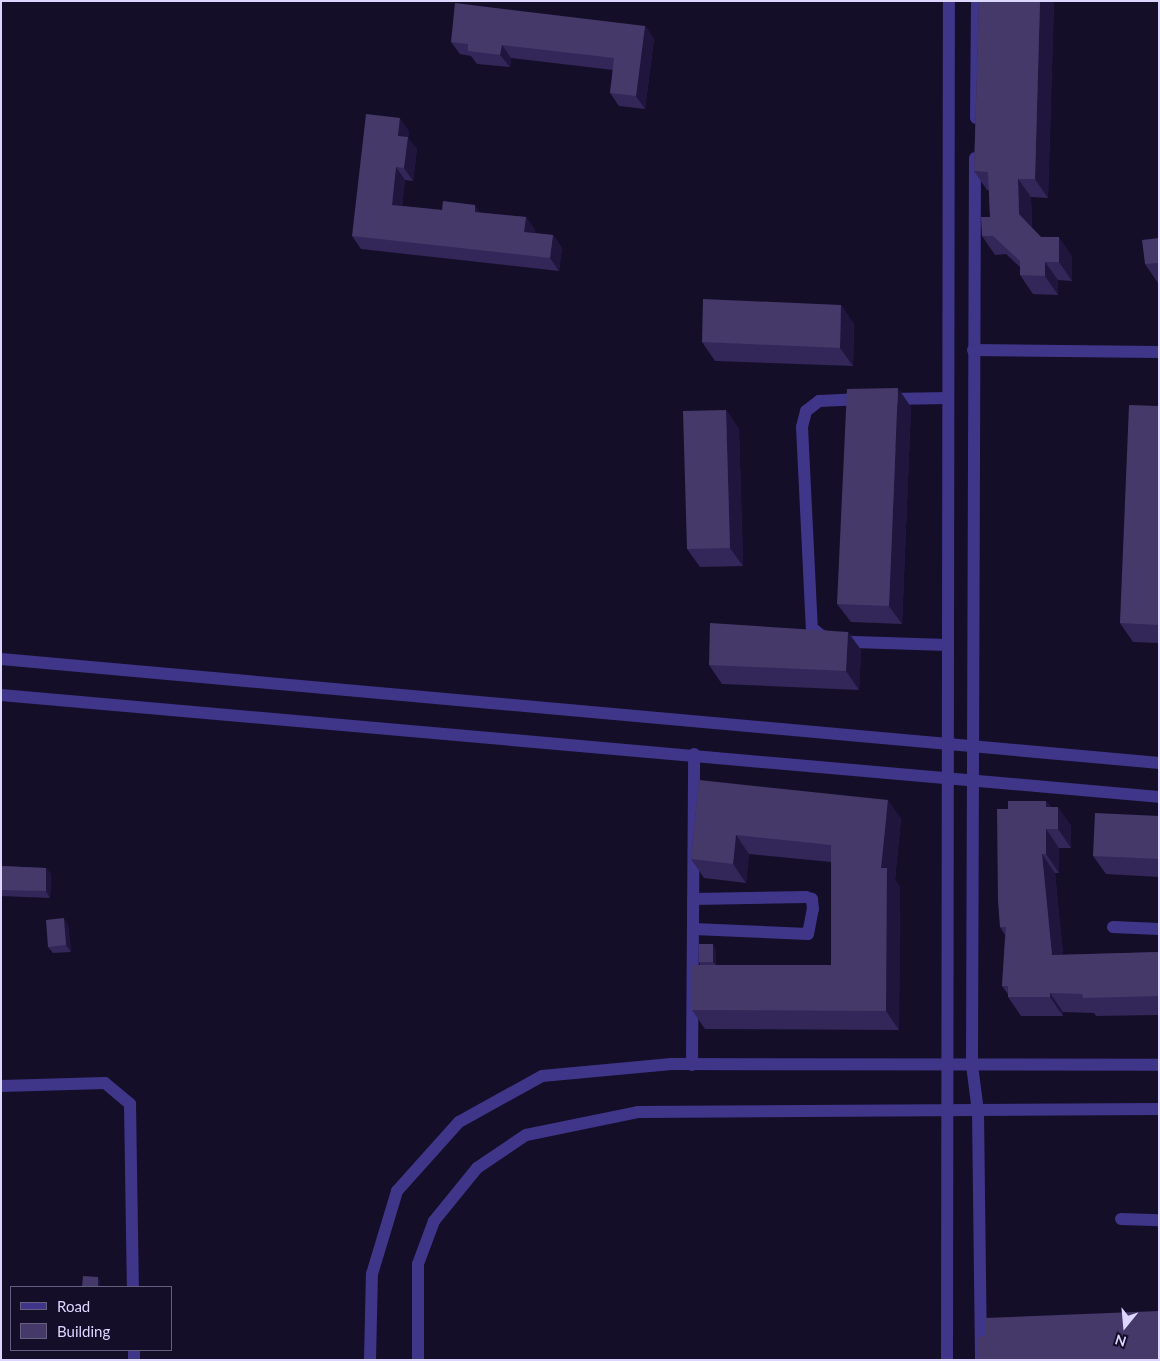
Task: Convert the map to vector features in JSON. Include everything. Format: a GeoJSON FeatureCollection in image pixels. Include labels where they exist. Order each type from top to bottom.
{"type":"FeatureCollection","features":[{"type":"Feature","properties":{"kind":"street"},"geometry":{"type":"LineString","coordinates":[[946,1360],[945,1065],[949,1]]}},
{"type":"Feature","properties":{"kind":"street"},"geometry":{"type":"LineString","coordinates":[[977,1],[973,350],[972,1065],[978,1112],[981,1360]]}},
{"type":"Feature","properties":{"kind":"street"},"geometry":{"type":"LineString","coordinates":[[973,350],[1159,352]]}},
{"type":"Feature","properties":{"kind":"street"},"geometry":{"type":"LineString","coordinates":[[947,645],[854,642],[822,636],[812,628],[802,427],[806,411],[819,401],[948,398]]}},
{"type":"Feature","properties":{"kind":"street"},"geometry":{"type":"LineString","coordinates":[[1,659],[1159,763]]}},
{"type":"Feature","properties":{"kind":"street"},"geometry":{"type":"LineString","coordinates":[[1,695],[694,754],[946,780],[1159,797]]}},
{"type":"Feature","properties":{"kind":"street"},"geometry":{"type":"LineString","coordinates":[[692,1065],[694,754]]}},
{"type":"Feature","properties":{"kind":"street"},"geometry":{"type":"LineString","coordinates":[[693,899],[806,896],[812,899],[813,909],[808,934],[693,929]]}},
{"type":"Feature","properties":{"kind":"street"},"geometry":{"type":"LineString","coordinates":[[1113,927],[1159,928]]}},
{"type":"Feature","properties":{"kind":"street"},"geometry":{"type":"LineString","coordinates":[[370,1360],[372,1274],[397,1191],[459,1122],[542,1076],[692,1065],[1159,1064]]}},
{"type":"Feature","properties":{"kind":"street"},"geometry":{"type":"LineString","coordinates":[[1,1086],[105,1083],[130,1104],[133,1286]]}},
{"type":"Feature","properties":{"kind":"street"},"geometry":{"type":"LineString","coordinates":[[418,1360],[418,1264],[434,1221],[476,1168],[526,1135],[638,1112],[978,1112],[1159,1109]]}},
{"type":"Feature","properties":{"kind":"street"},"geometry":{"type":"LineString","coordinates":[[1121,1220],[1159,1220]]}},
{"type":"Feature","properties":{"kind":"building"},"geometry":{"type":"Polygon","coordinates":[[[979,1],[1040,1],[1035,179],[1018,179],[1019,214],[1041,237],[1059,237],[1059,262],[1045,262],[1045,276],[1020,275],[1020,261],[993,236],[982,236],[981,217],[990,217],[988,172],[974,171],[979,1]]]}},
{"type":"Feature","properties":{"kind":"building"},"geometry":{"type":"Polygon","coordinates":[[[455,3],[645,26],[636,96],[610,93],[614,58],[502,45],[500,55],[468,51],[468,44],[451,42],[455,3]]]}},
{"type":"Feature","properties":{"kind":"building"},"geometry":{"type":"Polygon","coordinates":[[[366,114],[400,118],[398,136],[408,137],[404,168],[396,167],[392,205],[442,210],[443,201],[475,205],[475,212],[526,217],[524,232],[553,235],[550,258],[352,236],[366,114]]]}},
{"type":"Feature","properties":{"kind":"building"},"geometry":{"type":"Polygon","coordinates":[[[1159,238],[1159,270],[1158,263],[1145,264],[1142,240],[1159,238]]]}},
{"type":"Feature","properties":{"kind":"building"},"geometry":{"type":"Polygon","coordinates":[[[703,299],[841,305],[840,348],[702,342],[703,299]]]}},
{"type":"Feature","properties":{"kind":"building"},"geometry":{"type":"Polygon","coordinates":[[[898,388],[889,606],[837,604],[847,389],[898,388]]]}},
{"type":"Feature","properties":{"kind":"building"},"geometry":{"type":"Polygon","coordinates":[[[1129,405],[1159,406],[1159,625],[1120,623],[1129,405]]]}},
{"type":"Feature","properties":{"kind":"building"},"geometry":{"type":"Polygon","coordinates":[[[726,410],[730,548],[687,549],[683,411],[726,410]]]}},
{"type":"Feature","properties":{"kind":"building"},"geometry":{"type":"Polygon","coordinates":[[[710,623],[848,632],[846,671],[709,665],[710,623]]]}},
{"type":"Feature","properties":{"kind":"building"},"geometry":{"type":"Polygon","coordinates":[[[699,780],[888,800],[881,868],[887,868],[886,1011],[692,1010],[692,965],[831,965],[831,845],[736,835],[733,864],[691,859],[699,780]]]}},
{"type":"Feature","properties":{"kind":"building"},"geometry":{"type":"Polygon","coordinates":[[[1008,801],[1046,801],[1046,807],[1058,807],[1058,829],[1046,829],[1046,854],[1042,854],[1052,955],[1159,952],[1159,996],[1083,998],[1082,994],[1050,993],[1050,997],[1008,997],[1008,986],[1002,986],[1006,927],[1000,927],[998,901],[997,809],[1008,809],[1008,801]]]}},
{"type":"Feature","properties":{"kind":"building"},"geometry":{"type":"Polygon","coordinates":[[[1095,813],[1159,816],[1159,859],[1093,856],[1095,813]]]}},
{"type":"Feature","properties":{"kind":"building"},"geometry":{"type":"Polygon","coordinates":[[[1,866],[46,868],[46,891],[1,890],[1,866]]]}},
{"type":"Feature","properties":{"kind":"building"},"geometry":{"type":"Polygon","coordinates":[[[64,918],[66,945],[48,947],[46,920],[64,918]]]}},
{"type":"Feature","properties":{"kind":"building"},"geometry":{"type":"Polygon","coordinates":[[[699,944],[713,944],[713,962],[699,962],[699,944]]]}},
{"type":"Feature","properties":{"kind":"building"},"geometry":{"type":"Polygon","coordinates":[[[83,1276],[98,1277],[98,1286],[82,1286],[83,1276]]]}},
{"type":"Feature","properties":{"kind":"building"},"geometry":{"type":"Polygon","coordinates":[[[1159,1311],[1159,1360],[978,1360],[977,1337],[985,1336],[985,1318],[1159,1311]]]}}]}
